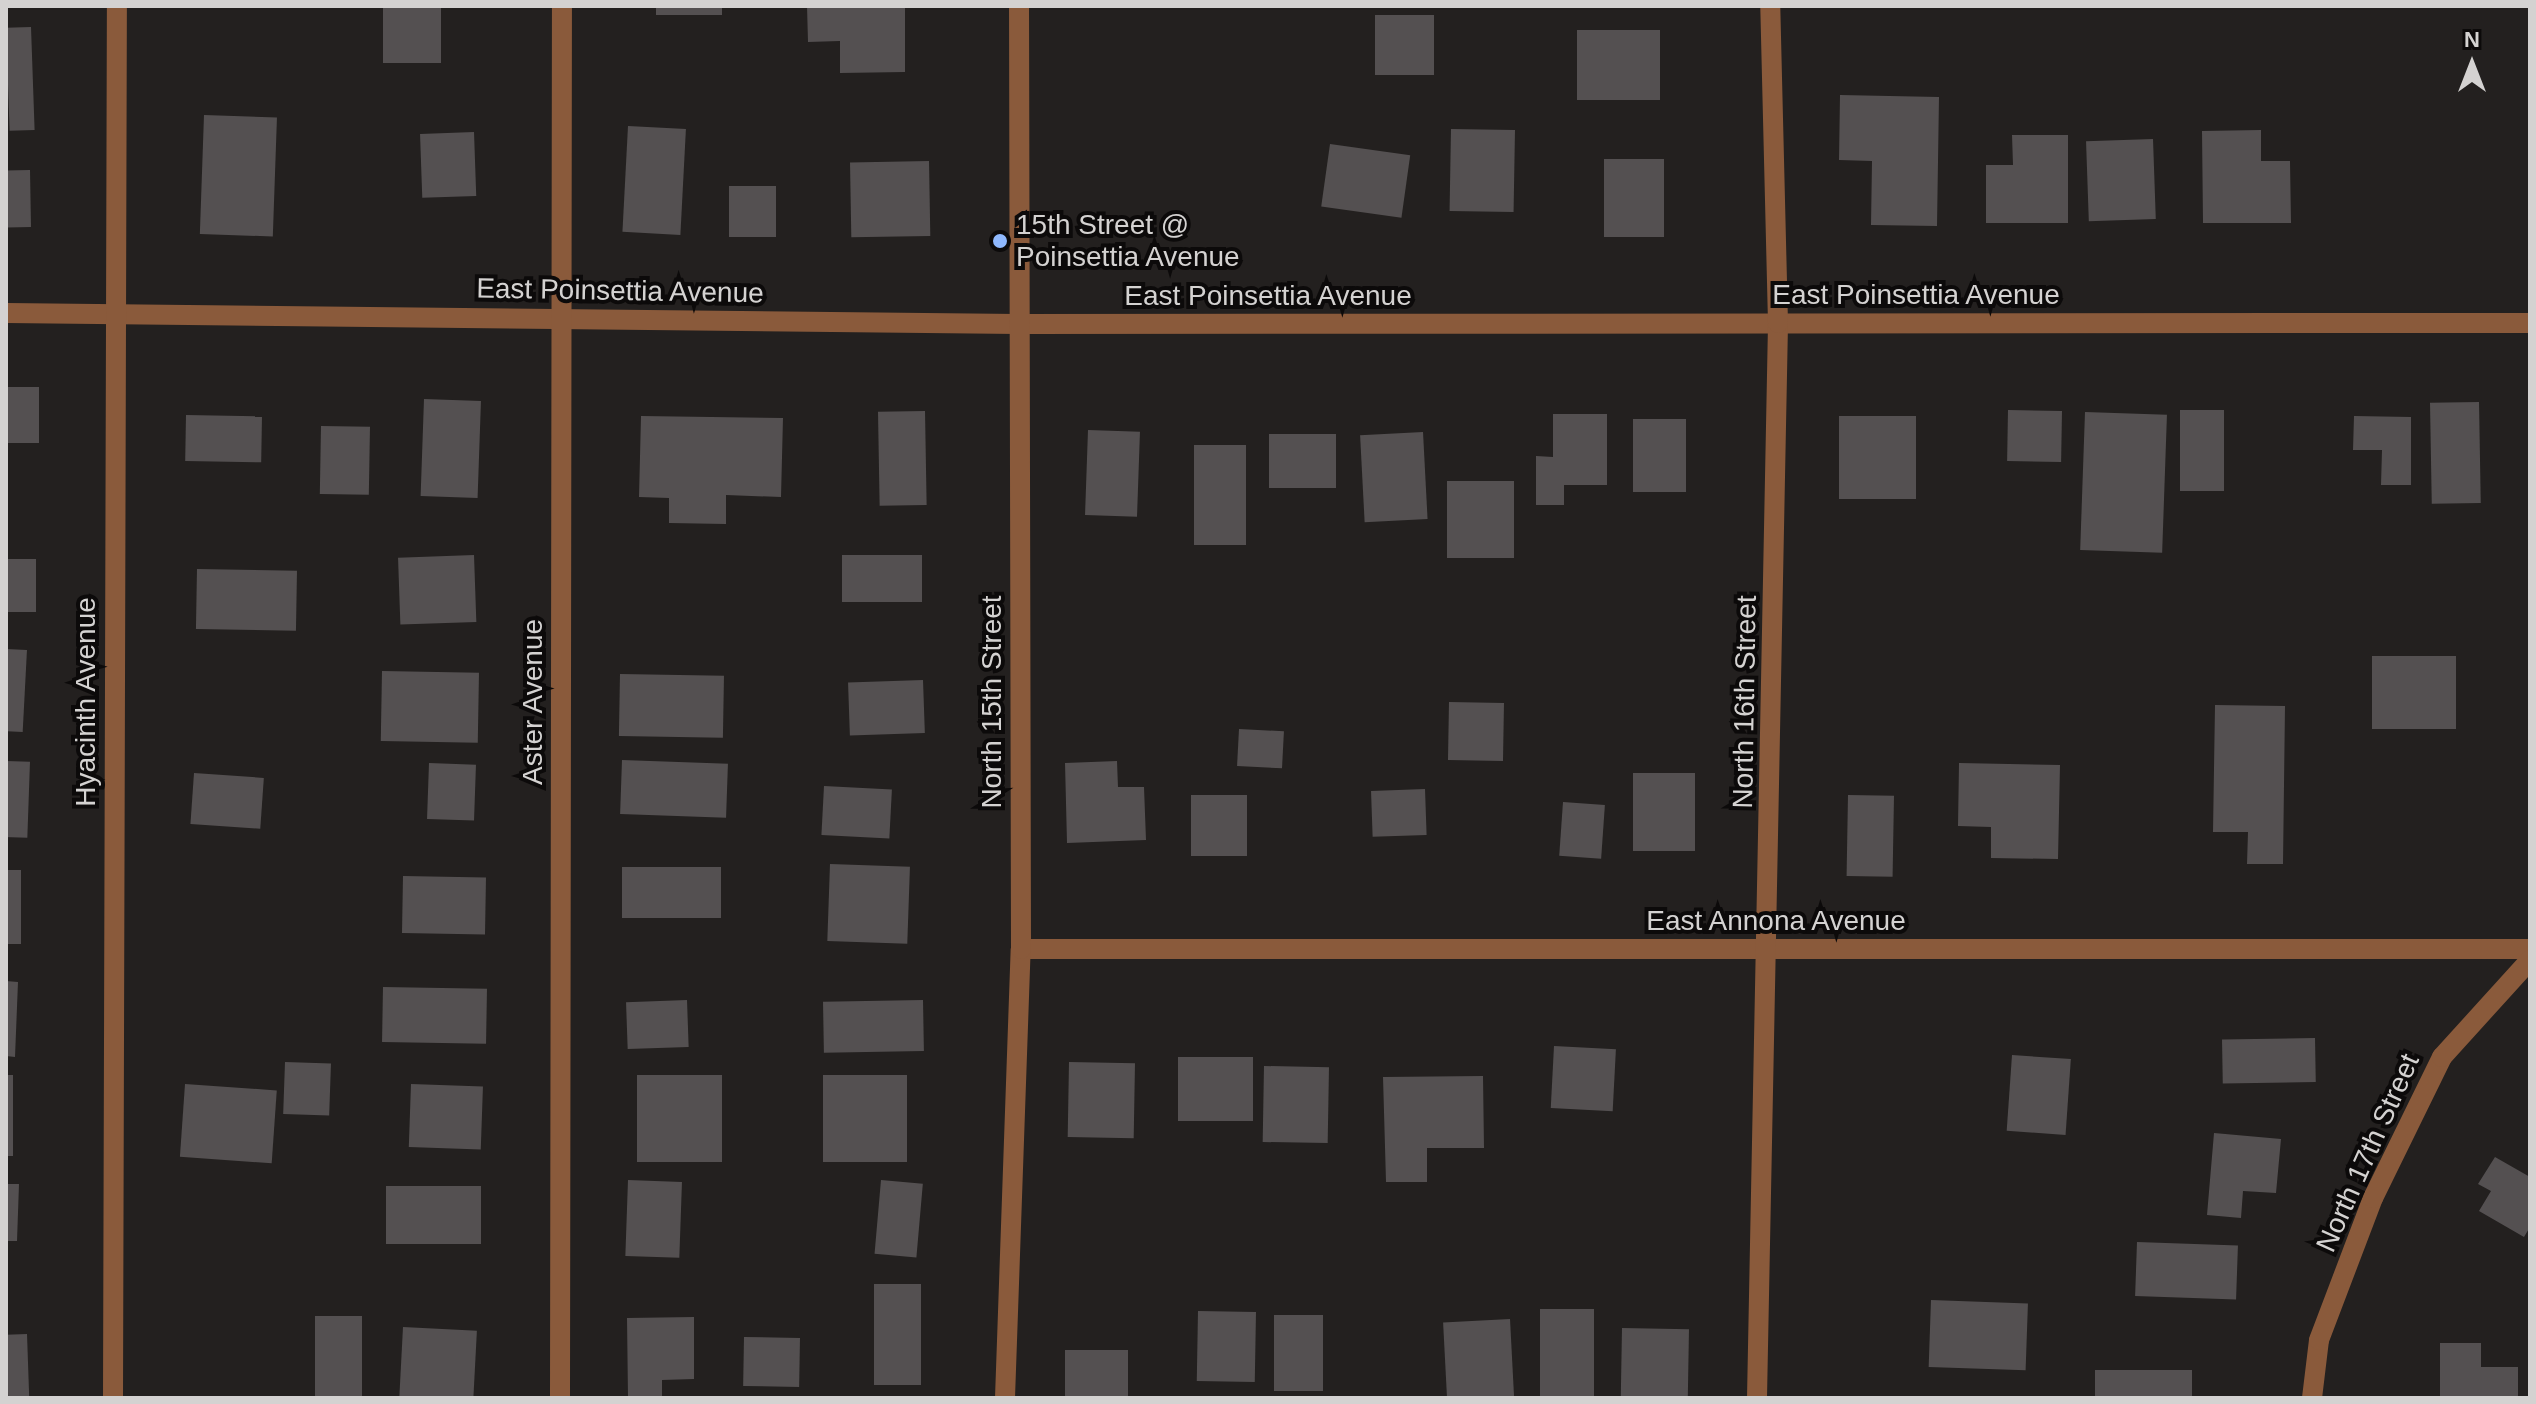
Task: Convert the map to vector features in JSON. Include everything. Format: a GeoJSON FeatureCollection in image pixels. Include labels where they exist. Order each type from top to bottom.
{"type":"FeatureCollection","features":[{"type":"Feature","properties":{"kind":"street","name":"Hyacinth Avenue"},"geometry":{"type":"LineString","coordinates":[[113,1398],[117,6]]}},
{"type":"Feature","properties":{"kind":"street","name":"Aster Avenue"},"geometry":{"type":"LineString","coordinates":[[560,1398],[562,6]]}},
{"type":"Feature","properties":{"kind":"street","name":"North 15th Street"},"geometry":{"type":"LineString","coordinates":[[1005,1398],[1021,949],[1019,6]]}},
{"type":"Feature","properties":{"kind":"street","name":"North 16th Street"},"geometry":{"type":"LineString","coordinates":[[1757,1398],[1769,949],[1778,323],[1770,6]]}},
{"type":"Feature","properties":{"kind":"street","name":"East Poinsettia Avenue"},"geometry":{"type":"LineString","coordinates":[[6,313],[1019,324],[2530,323]]}},
{"type":"Feature","properties":{"kind":"street","name":"East Annona Avenue"},"geometry":{"type":"LineString","coordinates":[[1021,949],[2530,949]]}},
{"type":"Feature","properties":{"kind":"street","name":"North 17th Street"},"geometry":{"type":"LineString","coordinates":[[2312,1398],[2319,1340],[2373,1198],[2435,1071],[2530,960]]}},
{"type":"Feature","properties":{"kind":"building"},"geometry":{"type":"Polygon","coordinates":[[[383,6],[441,6],[441,63],[383,63],[383,6]]]}},
{"type":"Feature","properties":{"kind":"building"},"geometry":{"type":"Polygon","coordinates":[[[656,6],[722,6],[722,15],[656,15],[656,6]]]}},
{"type":"Feature","properties":{"kind":"building"},"geometry":{"type":"Polygon","coordinates":[[[807,6],[905,6],[905,72],[840,73],[840,41],[808,42],[807,6]]]}},
{"type":"Feature","properties":{"kind":"building"},"geometry":{"type":"Polygon","coordinates":[[[1375,15],[1434,15],[1434,75],[1375,75],[1375,15]]]}},
{"type":"Feature","properties":{"kind":"building"},"geometry":{"type":"Polygon","coordinates":[[[31,27],[35,130],[10,131],[6,28],[31,27]]]}},
{"type":"Feature","properties":{"kind":"building"},"geometry":{"type":"Polygon","coordinates":[[[1577,30],[1660,30],[1660,100],[1577,100],[1577,30]]]}},
{"type":"Feature","properties":{"kind":"building"},"geometry":{"type":"Polygon","coordinates":[[[1840,95],[1939,97],[1937,226],[1871,225],[1872,161],[1839,160],[1840,95]]]}},
{"type":"Feature","properties":{"kind":"building"},"geometry":{"type":"Polygon","coordinates":[[[204,115],[277,118],[273,236],[200,234],[204,115]]]}},
{"type":"Feature","properties":{"kind":"building"},"geometry":{"type":"Polygon","coordinates":[[[628,126],[686,129],[680,235],[622,232],[628,126]]]}},
{"type":"Feature","properties":{"kind":"building"},"geometry":{"type":"Polygon","coordinates":[[[1451,129],[1515,130],[1514,212],[1450,211],[1451,129]]]}},
{"type":"Feature","properties":{"kind":"building"},"geometry":{"type":"Polygon","coordinates":[[[2261,130],[2261,161],[2290,161],[2291,223],[2203,223],[2202,131],[2261,130]]]}},
{"type":"Feature","properties":{"kind":"building"},"geometry":{"type":"Polygon","coordinates":[[[474,132],[476,196],[422,198],[420,134],[474,132]]]}},
{"type":"Feature","properties":{"kind":"building"},"geometry":{"type":"Polygon","coordinates":[[[2012,135],[2068,135],[2068,223],[1986,223],[1986,165],[2013,165],[2012,135]]]}},
{"type":"Feature","properties":{"kind":"building"},"geometry":{"type":"Polygon","coordinates":[[[2153,139],[2156,219],[2089,221],[2086,141],[2153,139]]]}},
{"type":"Feature","properties":{"kind":"building"},"geometry":{"type":"Polygon","coordinates":[[[1330,144],[1410,155],[1401,218],[1321,206],[1330,144]]]}},
{"type":"Feature","properties":{"kind":"building"},"geometry":{"type":"Polygon","coordinates":[[[1604,159],[1664,159],[1664,237],[1604,237],[1604,159]]]}},
{"type":"Feature","properties":{"kind":"building"},"geometry":{"type":"Polygon","coordinates":[[[929,161],[930,236],[851,237],[850,162],[929,161]]]}},
{"type":"Feature","properties":{"kind":"building"},"geometry":{"type":"Polygon","coordinates":[[[6,170],[30,170],[31,227],[7,227],[6,170]]]}},
{"type":"Feature","properties":{"kind":"building"},"geometry":{"type":"Polygon","coordinates":[[[729,186],[776,186],[776,237],[729,237],[729,186]]]}},
{"type":"Feature","properties":{"kind":"building"},"geometry":{"type":"Polygon","coordinates":[[[6,387],[39,387],[39,443],[6,443],[6,387]]]}},
{"type":"Feature","properties":{"kind":"building"},"geometry":{"type":"Polygon","coordinates":[[[424,399],[481,401],[478,498],[421,496],[424,399]]]}},
{"type":"Feature","properties":{"kind":"building"},"geometry":{"type":"Polygon","coordinates":[[[2479,402],[2481,503],[2432,504],[2430,403],[2479,402]]]}},
{"type":"Feature","properties":{"kind":"building"},"geometry":{"type":"Polygon","coordinates":[[[2008,410],[2062,411],[2061,462],[2007,461],[2008,410]]]}},
{"type":"Feature","properties":{"kind":"building"},"geometry":{"type":"Polygon","coordinates":[[[2180,410],[2224,410],[2224,491],[2180,491],[2180,410]]]}},
{"type":"Feature","properties":{"kind":"building"},"geometry":{"type":"Polygon","coordinates":[[[925,411],[927,505],[880,506],[878,412],[925,411]]]}},
{"type":"Feature","properties":{"kind":"building"},"geometry":{"type":"Polygon","coordinates":[[[2085,412],[2167,415],[2162,553],[2080,550],[2085,412]]]}},
{"type":"Feature","properties":{"kind":"building"},"geometry":{"type":"Polygon","coordinates":[[[1553,414],[1607,414],[1607,485],[1564,485],[1564,505],[1536,505],[1536,456],[1553,457],[1553,414]]]}},
{"type":"Feature","properties":{"kind":"building"},"geometry":{"type":"Polygon","coordinates":[[[186,415],[262,416],[261,462],[185,461],[186,415]]]}},
{"type":"Feature","properties":{"kind":"building"},"geometry":{"type":"Polygon","coordinates":[[[641,416],[783,418],[781,497],[726,495],[726,524],[669,523],[669,498],[639,497],[641,416]]]}},
{"type":"Feature","properties":{"kind":"building"},"geometry":{"type":"Polygon","coordinates":[[[1839,416],[1916,416],[1916,499],[1839,499],[1839,416]]]}},
{"type":"Feature","properties":{"kind":"building"},"geometry":{"type":"Polygon","coordinates":[[[2354,416],[2411,417],[2411,485],[2381,485],[2382,450],[2353,450],[2354,416]]]}},
{"type":"Feature","properties":{"kind":"building"},"geometry":{"type":"Polygon","coordinates":[[[1633,419],[1686,419],[1686,492],[1633,492],[1633,419]]]}},
{"type":"Feature","properties":{"kind":"building"},"geometry":{"type":"Polygon","coordinates":[[[321,426],[370,427],[369,495],[320,494],[321,426]]]}},
{"type":"Feature","properties":{"kind":"building"},"geometry":{"type":"Polygon","coordinates":[[[1088,430],[1140,432],[1137,517],[1085,515],[1088,430]]]}},
{"type":"Feature","properties":{"kind":"building"},"geometry":{"type":"Polygon","coordinates":[[[1423,432],[1428,519],[1365,522],[1360,435],[1423,432]]]}},
{"type":"Feature","properties":{"kind":"building"},"geometry":{"type":"Polygon","coordinates":[[[1269,434],[1336,434],[1336,488],[1269,488],[1269,434]]]}},
{"type":"Feature","properties":{"kind":"building"},"geometry":{"type":"Polygon","coordinates":[[[1194,445],[1246,445],[1246,545],[1194,545],[1194,445]]]}},
{"type":"Feature","properties":{"kind":"building"},"geometry":{"type":"Polygon","coordinates":[[[1447,481],[1514,481],[1514,558],[1447,558],[1447,481]]]}},
{"type":"Feature","properties":{"kind":"building"},"geometry":{"type":"Polygon","coordinates":[[[474,555],[476,622],[400,625],[398,558],[474,555]]]}},
{"type":"Feature","properties":{"kind":"building"},"geometry":{"type":"Polygon","coordinates":[[[842,555],[922,555],[922,602],[842,602],[842,555]]]}},
{"type":"Feature","properties":{"kind":"building"},"geometry":{"type":"Polygon","coordinates":[[[6,559],[36,559],[36,612],[6,612],[6,559]]]}},
{"type":"Feature","properties":{"kind":"building"},"geometry":{"type":"Polygon","coordinates":[[[197,569],[297,571],[296,631],[196,629],[197,569]]]}},
{"type":"Feature","properties":{"kind":"building"},"geometry":{"type":"Polygon","coordinates":[[[6,649],[27,650],[23,732],[6,731],[6,649]]]}},
{"type":"Feature","properties":{"kind":"building"},"geometry":{"type":"Polygon","coordinates":[[[2372,656],[2456,656],[2456,729],[2372,729],[2372,656]]]}},
{"type":"Feature","properties":{"kind":"building"},"geometry":{"type":"Polygon","coordinates":[[[382,671],[479,673],[478,743],[381,741],[382,671]]]}},
{"type":"Feature","properties":{"kind":"building"},"geometry":{"type":"Polygon","coordinates":[[[620,674],[724,676],[723,738],[619,736],[620,674]]]}},
{"type":"Feature","properties":{"kind":"building"},"geometry":{"type":"Polygon","coordinates":[[[923,680],[925,733],[850,736],[848,683],[923,680]]]}},
{"type":"Feature","properties":{"kind":"building"},"geometry":{"type":"Polygon","coordinates":[[[1449,702],[1504,703],[1503,761],[1448,760],[1449,702]]]}},
{"type":"Feature","properties":{"kind":"building"},"geometry":{"type":"Polygon","coordinates":[[[2215,705],[2285,706],[2283,864],[2247,864],[2248,832],[2213,832],[2215,705]]]}},
{"type":"Feature","properties":{"kind":"building"},"geometry":{"type":"Polygon","coordinates":[[[1239,729],[1284,731],[1282,768],[1237,766],[1239,729]]]}},
{"type":"Feature","properties":{"kind":"building"},"geometry":{"type":"Polygon","coordinates":[[[622,760],[728,764],[726,818],[620,814],[622,760]]]}},
{"type":"Feature","properties":{"kind":"building"},"geometry":{"type":"Polygon","coordinates":[[[6,761],[30,762],[27,838],[6,837],[6,761]]]}},
{"type":"Feature","properties":{"kind":"building"},"geometry":{"type":"Polygon","coordinates":[[[1117,761],[1118,787],[1144,787],[1146,840],[1067,843],[1065,763],[1117,761]]]}},
{"type":"Feature","properties":{"kind":"building"},"geometry":{"type":"Polygon","coordinates":[[[429,763],[476,765],[474,821],[427,819],[429,763]]]}},
{"type":"Feature","properties":{"kind":"building"},"geometry":{"type":"Polygon","coordinates":[[[1959,763],[2060,765],[2058,859],[1991,858],[1991,827],[1958,826],[1959,763]]]}},
{"type":"Feature","properties":{"kind":"building"},"geometry":{"type":"Polygon","coordinates":[[[194,773],[264,778],[260,829],[190,824],[194,773]]]}},
{"type":"Feature","properties":{"kind":"building"},"geometry":{"type":"Polygon","coordinates":[[[1633,773],[1695,773],[1695,851],[1633,851],[1633,773]]]}},
{"type":"Feature","properties":{"kind":"building"},"geometry":{"type":"Polygon","coordinates":[[[824,786],[892,790],[889,838],[821,835],[824,786]]]}},
{"type":"Feature","properties":{"kind":"building"},"geometry":{"type":"Polygon","coordinates":[[[1425,789],[1427,835],[1373,837],[1371,791],[1425,789]]]}},
{"type":"Feature","properties":{"kind":"building"},"geometry":{"type":"Polygon","coordinates":[[[1191,795],[1247,795],[1247,856],[1191,856],[1191,795]]]}},
{"type":"Feature","properties":{"kind":"building"},"geometry":{"type":"Polygon","coordinates":[[[1848,795],[1894,796],[1893,877],[1847,876],[1848,795]]]}},
{"type":"Feature","properties":{"kind":"building"},"geometry":{"type":"Polygon","coordinates":[[[1563,802],[1605,805],[1601,859],[1559,856],[1563,802]]]}},
{"type":"Feature","properties":{"kind":"building"},"geometry":{"type":"Polygon","coordinates":[[[830,864],[910,867],[907,944],[827,941],[830,864]]]}},
{"type":"Feature","properties":{"kind":"building"},"geometry":{"type":"Polygon","coordinates":[[[622,867],[721,867],[721,918],[622,918],[622,867]]]}},
{"type":"Feature","properties":{"kind":"building"},"geometry":{"type":"Polygon","coordinates":[[[6,870],[21,870],[21,944],[6,944],[6,870]]]}},
{"type":"Feature","properties":{"kind":"building"},"geometry":{"type":"Polygon","coordinates":[[[403,876],[486,877],[485,934],[402,933],[403,876]]]}},
{"type":"Feature","properties":{"kind":"building"},"geometry":{"type":"Polygon","coordinates":[[[6,981],[18,982],[15,1057],[6,1056],[6,981]]]}},
{"type":"Feature","properties":{"kind":"building"},"geometry":{"type":"Polygon","coordinates":[[[383,987],[487,989],[486,1044],[382,1042],[383,987]]]}},
{"type":"Feature","properties":{"kind":"building"},"geometry":{"type":"Polygon","coordinates":[[[687,1000],[689,1047],[628,1049],[626,1002],[687,1000]]]}},
{"type":"Feature","properties":{"kind":"building"},"geometry":{"type":"Polygon","coordinates":[[[923,1000],[924,1051],[824,1053],[823,1002],[923,1000]]]}},
{"type":"Feature","properties":{"kind":"building"},"geometry":{"type":"Polygon","coordinates":[[[2315,1038],[2316,1082],[2223,1084],[2222,1040],[2315,1038]]]}},
{"type":"Feature","properties":{"kind":"building"},"geometry":{"type":"Polygon","coordinates":[[[1554,1046],[1616,1049],[1613,1111],[1551,1108],[1554,1046]]]}},
{"type":"Feature","properties":{"kind":"building"},"geometry":{"type":"Polygon","coordinates":[[[2012,1055],[2071,1059],[2066,1135],[2007,1131],[2012,1055]]]}},
{"type":"Feature","properties":{"kind":"building"},"geometry":{"type":"Polygon","coordinates":[[[1178,1057],[1253,1057],[1253,1121],[1178,1121],[1178,1057]]]}},
{"type":"Feature","properties":{"kind":"building"},"geometry":{"type":"Polygon","coordinates":[[[285,1062],[331,1064],[329,1116],[283,1114],[285,1062]]]}},
{"type":"Feature","properties":{"kind":"building"},"geometry":{"type":"Polygon","coordinates":[[[1069,1062],[1135,1063],[1134,1138],[1068,1137],[1069,1062]]]}},
{"type":"Feature","properties":{"kind":"building"},"geometry":{"type":"Polygon","coordinates":[[[1264,1066],[1329,1067],[1328,1143],[1263,1142],[1264,1066]]]}},
{"type":"Feature","properties":{"kind":"building"},"geometry":{"type":"Polygon","coordinates":[[[6,1075],[13,1075],[13,1156],[6,1156],[6,1075]]]}},
{"type":"Feature","properties":{"kind":"building"},"geometry":{"type":"Polygon","coordinates":[[[637,1075],[722,1075],[722,1162],[637,1162],[637,1075]]]}},
{"type":"Feature","properties":{"kind":"building"},"geometry":{"type":"Polygon","coordinates":[[[823,1075],[907,1075],[907,1162],[823,1162],[823,1075]]]}},
{"type":"Feature","properties":{"kind":"building"},"geometry":{"type":"Polygon","coordinates":[[[1483,1076],[1484,1148],[1427,1148],[1427,1182],[1386,1182],[1383,1077],[1483,1076]]]}},
{"type":"Feature","properties":{"kind":"building"},"geometry":{"type":"Polygon","coordinates":[[[185,1084],[277,1090],[272,1163],[180,1157],[185,1084]]]}},
{"type":"Feature","properties":{"kind":"building"},"geometry":{"type":"Polygon","coordinates":[[[411,1084],[483,1087],[481,1149],[409,1147],[411,1084]]]}},
{"type":"Feature","properties":{"kind":"building"},"geometry":{"type":"Polygon","coordinates":[[[2214,1133],[2281,1139],[2276,1193],[2243,1191],[2241,1218],[2207,1215],[2214,1133]]]}},
{"type":"Feature","properties":{"kind":"building"},"geometry":{"type":"Polygon","coordinates":[[[2495,1157],[2530,1177],[2530,1227],[2524,1237],[2479,1211],[2491,1191],[2478,1184],[2495,1157]]]}},
{"type":"Feature","properties":{"kind":"building"},"geometry":{"type":"Polygon","coordinates":[[[628,1180],[682,1182],[679,1258],[625,1256],[628,1180]]]}},
{"type":"Feature","properties":{"kind":"building"},"geometry":{"type":"Polygon","coordinates":[[[881,1180],[923,1184],[916,1257],[875,1254],[881,1180]]]}},
{"type":"Feature","properties":{"kind":"building"},"geometry":{"type":"Polygon","coordinates":[[[6,1184],[19,1184],[17,1241],[6,1241],[6,1184]]]}},
{"type":"Feature","properties":{"kind":"building"},"geometry":{"type":"Polygon","coordinates":[[[386,1186],[481,1186],[481,1244],[386,1244],[386,1186]]]}},
{"type":"Feature","properties":{"kind":"building"},"geometry":{"type":"Polygon","coordinates":[[[2137,1242],[2238,1246],[2236,1299],[2135,1296],[2137,1242]]]}},
{"type":"Feature","properties":{"kind":"building"},"geometry":{"type":"Polygon","coordinates":[[[874,1284],[921,1284],[921,1385],[874,1385],[874,1284]]]}},
{"type":"Feature","properties":{"kind":"building"},"geometry":{"type":"Polygon","coordinates":[[[1931,1300],[2028,1303],[2026,1370],[1929,1367],[1931,1300]]]}},
{"type":"Feature","properties":{"kind":"building"},"geometry":{"type":"Polygon","coordinates":[[[1540,1309],[1594,1309],[1594,1398],[1540,1398],[1540,1309]]]}},
{"type":"Feature","properties":{"kind":"building"},"geometry":{"type":"Polygon","coordinates":[[[1198,1311],[1256,1312],[1255,1382],[1197,1381],[1198,1311]]]}},
{"type":"Feature","properties":{"kind":"building"},"geometry":{"type":"Polygon","coordinates":[[[1274,1315],[1323,1315],[1323,1391],[1274,1391],[1274,1315]]]}},
{"type":"Feature","properties":{"kind":"building"},"geometry":{"type":"Polygon","coordinates":[[[315,1316],[362,1316],[362,1398],[315,1398],[315,1316]]]}},
{"type":"Feature","properties":{"kind":"building"},"geometry":{"type":"Polygon","coordinates":[[[694,1317],[694,1379],[662,1380],[662,1398],[628,1398],[627,1318],[694,1317]]]}},
{"type":"Feature","properties":{"kind":"building"},"geometry":{"type":"Polygon","coordinates":[[[1510,1319],[1514,1398],[1447,1398],[1443,1323],[1510,1319]]]}},
{"type":"Feature","properties":{"kind":"building"},"geometry":{"type":"Polygon","coordinates":[[[403,1327],[477,1331],[473,1398],[399,1396],[403,1327]]]}},
{"type":"Feature","properties":{"kind":"building"},"geometry":{"type":"Polygon","coordinates":[[[1622,1328],[1689,1329],[1688,1398],[1621,1398],[1622,1328]]]}},
{"type":"Feature","properties":{"kind":"building"},"geometry":{"type":"Polygon","coordinates":[[[27,1334],[29,1398],[8,1398],[6,1335],[27,1334]]]}},
{"type":"Feature","properties":{"kind":"building"},"geometry":{"type":"Polygon","coordinates":[[[744,1337],[800,1338],[799,1387],[743,1386],[744,1337]]]}},
{"type":"Feature","properties":{"kind":"building"},"geometry":{"type":"Polygon","coordinates":[[[2440,1343],[2481,1343],[2481,1367],[2518,1367],[2518,1398],[2440,1398],[2440,1343]]]}},
{"type":"Feature","properties":{"kind":"building"},"geometry":{"type":"Polygon","coordinates":[[[1065,1350],[1128,1350],[1128,1398],[1065,1398],[1065,1350]]]}},
{"type":"Feature","properties":{"kind":"building"},"geometry":{"type":"Polygon","coordinates":[[[2095,1370],[2192,1370],[2192,1398],[2095,1398],[2095,1370]]]}},
{"type":"Feature","properties":{"kind":"place","name":"15th Street @ Poinsettia Avenue"},"geometry":{"type":"Point","coordinates":[1000,241]}}]}
